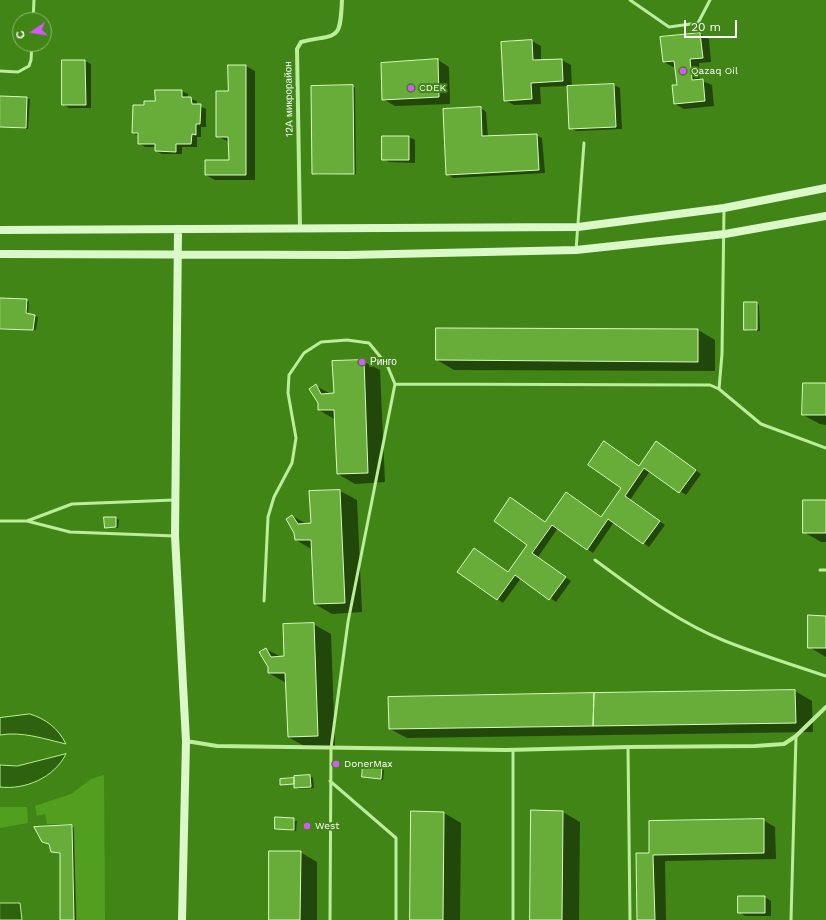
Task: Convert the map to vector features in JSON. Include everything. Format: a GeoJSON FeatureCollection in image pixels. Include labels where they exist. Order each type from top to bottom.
{"type":"FeatureCollection","features":[{"type":"Feature","properties":{"kind":"main road"},"geometry":{"type":"LineString","coordinates":[[0,230],[578,227],[724,208],[826,188]]}},
{"type":"Feature","properties":{"kind":"main road"},"geometry":{"type":"LineString","coordinates":[[0,254],[348,255],[576,250],[725,234],[826,216]]}},
{"type":"Feature","properties":{"kind":"main road"},"geometry":{"type":"LineString","coordinates":[[178,229],[175,536],[186,741],[182,920]]}},
{"type":"Feature","properties":{"kind":"street","name":"12А микрорайон"},"geometry":{"type":"LineString","coordinates":[[300,228],[297,49],[301,42],[331,37],[338,32],[341,25],[342,0]]}},
{"type":"Feature","properties":{"kind":"street"},"geometry":{"type":"LineString","coordinates":[[186,741],[217,746],[513,750],[755,746],[784,744],[796,736],[826,707]]}},
{"type":"Feature","properties":{"kind":"lane"},"geometry":{"type":"LineString","coordinates":[[33,12],[34,0]]}},
{"type":"Feature","properties":{"kind":"lane"},"geometry":{"type":"LineString","coordinates":[[630,0],[669,27],[698,22],[710,0]]}},
{"type":"Feature","properties":{"kind":"lane"},"geometry":{"type":"LineString","coordinates":[[0,71],[18,72],[29,66],[31,52]]}},
{"type":"Feature","properties":{"kind":"lane"},"geometry":{"type":"LineString","coordinates":[[576,250],[584,143]]}},
{"type":"Feature","properties":{"kind":"lane"},"geometry":{"type":"LineString","coordinates":[[719,389],[722,354],[725,234],[724,208]]}},
{"type":"Feature","properties":{"kind":"lane"},"geometry":{"type":"LineString","coordinates":[[264,601],[268,517],[274,497],[292,463],[296,438],[288,393],[288,375],[304,353],[321,342],[347,340],[369,343],[387,365],[395,384],[348,622],[331,748],[330,920]]}},
{"type":"Feature","properties":{"kind":"lane"},"geometry":{"type":"LineString","coordinates":[[395,384],[710,385],[719,389],[761,424],[826,448]]}},
{"type":"Feature","properties":{"kind":"lane"},"geometry":{"type":"LineString","coordinates":[[27,521],[72,504],[175,500]]}},
{"type":"Feature","properties":{"kind":"lane"},"geometry":{"type":"LineString","coordinates":[[0,521],[27,521],[70,532],[175,536]]}},
{"type":"Feature","properties":{"kind":"lane"},"geometry":{"type":"LineString","coordinates":[[594,560],[666,611],[703,631],[724,641],[826,676]]}},
{"type":"Feature","properties":{"kind":"lane"},"geometry":{"type":"LineString","coordinates":[[820,570],[826,570]]}},
{"type":"Feature","properties":{"kind":"lane"},"geometry":{"type":"LineString","coordinates":[[791,920],[796,736]]}},
{"type":"Feature","properties":{"kind":"lane"},"geometry":{"type":"LineString","coordinates":[[628,747],[630,920]]}},
{"type":"Feature","properties":{"kind":"lane"},"geometry":{"type":"LineString","coordinates":[[513,750],[513,920]]}},
{"type":"Feature","properties":{"kind":"lane"},"geometry":{"type":"LineString","coordinates":[[330,781],[396,838],[396,920]]}},
{"type":"Feature","properties":{"kind":"shaded area"},"geometry":{"type":"Polygon","coordinates":[[[30,714],[46,721],[51,725],[63,738],[66,744],[25,735],[0,735],[0,718],[30,714]]]}},
{"type":"Feature","properties":{"kind":"shaded area"},"geometry":{"type":"Polygon","coordinates":[[[66,754],[54,770],[38,781],[19,786],[0,787],[0,765],[17,766],[66,754]]]}},
{"type":"Feature","properties":{"kind":"shaded area"},"geometry":{"type":"Polygon","coordinates":[[[104,775],[105,920],[77,920],[73,824],[47,824],[45,814],[37,816],[35,806],[71,794],[91,779],[104,775]]]}},
{"type":"Feature","properties":{"kind":"shaded area"},"geometry":{"type":"Polygon","coordinates":[[[0,807],[27,807],[28,823],[0,828],[0,807]]]}},
{"type":"Feature","properties":{"kind":"shaded area"},"geometry":{"type":"Polygon","coordinates":[[[0,903],[20,903],[22,920],[0,920],[0,903]]]}},
{"type":"Feature","properties":{"kind":"building","name":"Qazaq Oil"},"geometry":{"type":"Polygon","coordinates":[[[700,33],[703,58],[690,59],[692,80],[703,79],[705,101],[674,104],[672,85],[677,85],[674,61],[663,62],[660,37],[700,33]]]}},
{"type":"Feature","properties":{"kind":"building"},"geometry":{"type":"Polygon","coordinates":[[[532,40],[533,60],[562,59],[563,81],[531,83],[532,99],[504,101],[501,42],[532,40]]]}},
{"type":"Feature","properties":{"kind":"building"},"geometry":{"type":"Polygon","coordinates":[[[438,59],[439,97],[382,100],[381,63],[438,59]]]}},
{"type":"Feature","properties":{"kind":"building"},"geometry":{"type":"Polygon","coordinates":[[[62,60],[85,60],[86,105],[62,105],[62,60]]]}},
{"type":"Feature","properties":{"kind":"building"},"geometry":{"type":"Polygon","coordinates":[[[228,65],[246,65],[246,175],[205,175],[205,160],[229,160],[228,137],[216,137],[216,91],[228,91],[228,65]]]}},
{"type":"Feature","properties":{"kind":"building"},"geometry":{"type":"Polygon","coordinates":[[[614,84],[616,127],[569,129],[567,86],[614,84]]]}},
{"type":"Feature","properties":{"kind":"building"},"geometry":{"type":"Polygon","coordinates":[[[353,85],[354,174],[312,174],[311,86],[353,85]]]}},
{"type":"Feature","properties":{"kind":"building"},"geometry":{"type":"Polygon","coordinates":[[[155,90],[182,90],[182,97],[191,97],[192,104],[201,104],[200,124],[196,124],[196,135],[192,134],[191,144],[176,144],[176,152],[155,151],[155,144],[138,144],[138,133],[132,133],[133,105],[144,105],[144,101],[155,101],[155,90]]]}},
{"type":"Feature","properties":{"kind":"building"},"geometry":{"type":"Polygon","coordinates":[[[0,96],[27,97],[26,128],[0,127],[0,96]]]}},
{"type":"Feature","properties":{"kind":"building"},"geometry":{"type":"Polygon","coordinates":[[[481,107],[482,136],[537,134],[539,170],[446,175],[443,109],[481,107]]]}},
{"type":"Feature","properties":{"kind":"building"},"geometry":{"type":"Polygon","coordinates":[[[382,136],[409,136],[409,160],[382,160],[382,136]]]}},
{"type":"Feature","properties":{"kind":"building"},"geometry":{"type":"Polygon","coordinates":[[[0,298],[27,299],[26,313],[35,315],[33,330],[0,329],[0,298]]]}},
{"type":"Feature","properties":{"kind":"building"},"geometry":{"type":"Polygon","coordinates":[[[744,302],[757,302],[757,330],[744,330],[744,302]]]}},
{"type":"Feature","properties":{"kind":"building"},"geometry":{"type":"Polygon","coordinates":[[[436,328],[698,329],[698,362],[436,360],[436,328]]]}},
{"type":"Feature","properties":{"kind":"building"},"geometry":{"type":"Polygon","coordinates":[[[364,360],[368,473],[337,474],[334,410],[318,410],[318,403],[309,389],[316,384],[321,394],[334,393],[332,361],[364,360]]]}},
{"type":"Feature","properties":{"kind":"building"},"geometry":{"type":"Polygon","coordinates":[[[803,383],[826,383],[826,415],[802,415],[803,383]]]}},
{"type":"Feature","properties":{"kind":"building"},"geometry":{"type":"Polygon","coordinates":[[[604,441],[639,466],[656,441],[696,470],[679,493],[644,468],[625,496],[660,521],[643,544],[608,519],[587,550],[552,525],[532,553],[566,577],[549,600],[515,575],[497,600],[457,572],[474,548],[508,572],[527,545],[494,521],[510,497],[545,522],[566,492],[601,517],[621,488],[588,465],[604,441]]]}},
{"type":"Feature","properties":{"kind":"building"},"geometry":{"type":"Polygon","coordinates":[[[340,490],[345,603],[314,604],[311,540],[295,540],[294,533],[286,519],[292,515],[298,524],[311,523],[309,491],[340,490]]]}},
{"type":"Feature","properties":{"kind":"building"},"geometry":{"type":"Polygon","coordinates":[[[803,500],[826,500],[826,533],[803,533],[803,500]]]}},
{"type":"Feature","properties":{"kind":"building"},"geometry":{"type":"Polygon","coordinates":[[[104,517],[116,517],[116,527],[105,528],[104,517]]]}},
{"type":"Feature","properties":{"kind":"building"},"geometry":{"type":"Polygon","coordinates":[[[808,615],[826,616],[826,648],[808,648],[808,615]]]}},
{"type":"Feature","properties":{"kind":"building"},"geometry":{"type":"Polygon","coordinates":[[[314,623],[318,736],[288,737],[285,673],[268,673],[268,667],[259,652],[266,648],[271,657],[284,656],[283,624],[314,623]]]}},
{"type":"Feature","properties":{"kind":"building"},"geometry":{"type":"Polygon","coordinates":[[[795,690],[796,723],[593,726],[594,693],[795,690]]]}},
{"type":"Feature","properties":{"kind":"building"},"geometry":{"type":"Polygon","coordinates":[[[594,693],[593,726],[389,729],[388,697],[594,693]]]}},
{"type":"Feature","properties":{"kind":"building"},"geometry":{"type":"Polygon","coordinates":[[[363,765],[382,767],[381,779],[362,777],[363,765]]]}},
{"type":"Feature","properties":{"kind":"building"},"geometry":{"type":"Polygon","coordinates":[[[310,775],[311,787],[294,788],[294,776],[310,775]]]}},
{"type":"Feature","properties":{"kind":"building"},"geometry":{"type":"Polygon","coordinates":[[[294,778],[294,784],[280,785],[280,779],[294,778]]]}},
{"type":"Feature","properties":{"kind":"building"},"geometry":{"type":"Polygon","coordinates":[[[531,810],[563,811],[562,920],[530,920],[531,810]]]}},
{"type":"Feature","properties":{"kind":"building"},"geometry":{"type":"Polygon","coordinates":[[[411,811],[444,812],[443,920],[410,920],[411,811]]]}},
{"type":"Feature","properties":{"kind":"building"},"geometry":{"type":"Polygon","coordinates":[[[275,817],[294,818],[294,830],[275,829],[275,817]]]}},
{"type":"Feature","properties":{"kind":"building"},"geometry":{"type":"Polygon","coordinates":[[[764,819],[764,853],[653,855],[655,920],[637,920],[636,853],[649,853],[649,821],[764,819]]]}},
{"type":"Feature","properties":{"kind":"building"},"geometry":{"type":"Polygon","coordinates":[[[72,825],[74,920],[60,920],[60,853],[51,852],[49,844],[42,842],[34,827],[72,825]]]}},
{"type":"Feature","properties":{"kind":"building"},"geometry":{"type":"Polygon","coordinates":[[[269,851],[301,851],[300,920],[269,920],[269,851]]]}},
{"type":"Feature","properties":{"kind":"building"},"geometry":{"type":"Polygon","coordinates":[[[738,896],[765,896],[765,913],[738,913],[738,896]]]}},
{"type":"Feature","properties":{"kind":"place","name":"Qazaq Oil"},"geometry":{"type":"Point","coordinates":[683,71]}},
{"type":"Feature","properties":{"kind":"place","name":"CDEK"},"geometry":{"type":"Point","coordinates":[411,88]}},
{"type":"Feature","properties":{"kind":"place","name":"Ринго"},"geometry":{"type":"Point","coordinates":[362,362]}},
{"type":"Feature","properties":{"kind":"place","name":"DonerMax"},"geometry":{"type":"Point","coordinates":[336,764]}},
{"type":"Feature","properties":{"kind":"place","name":"West"},"geometry":{"type":"Point","coordinates":[307,826]}}]}
